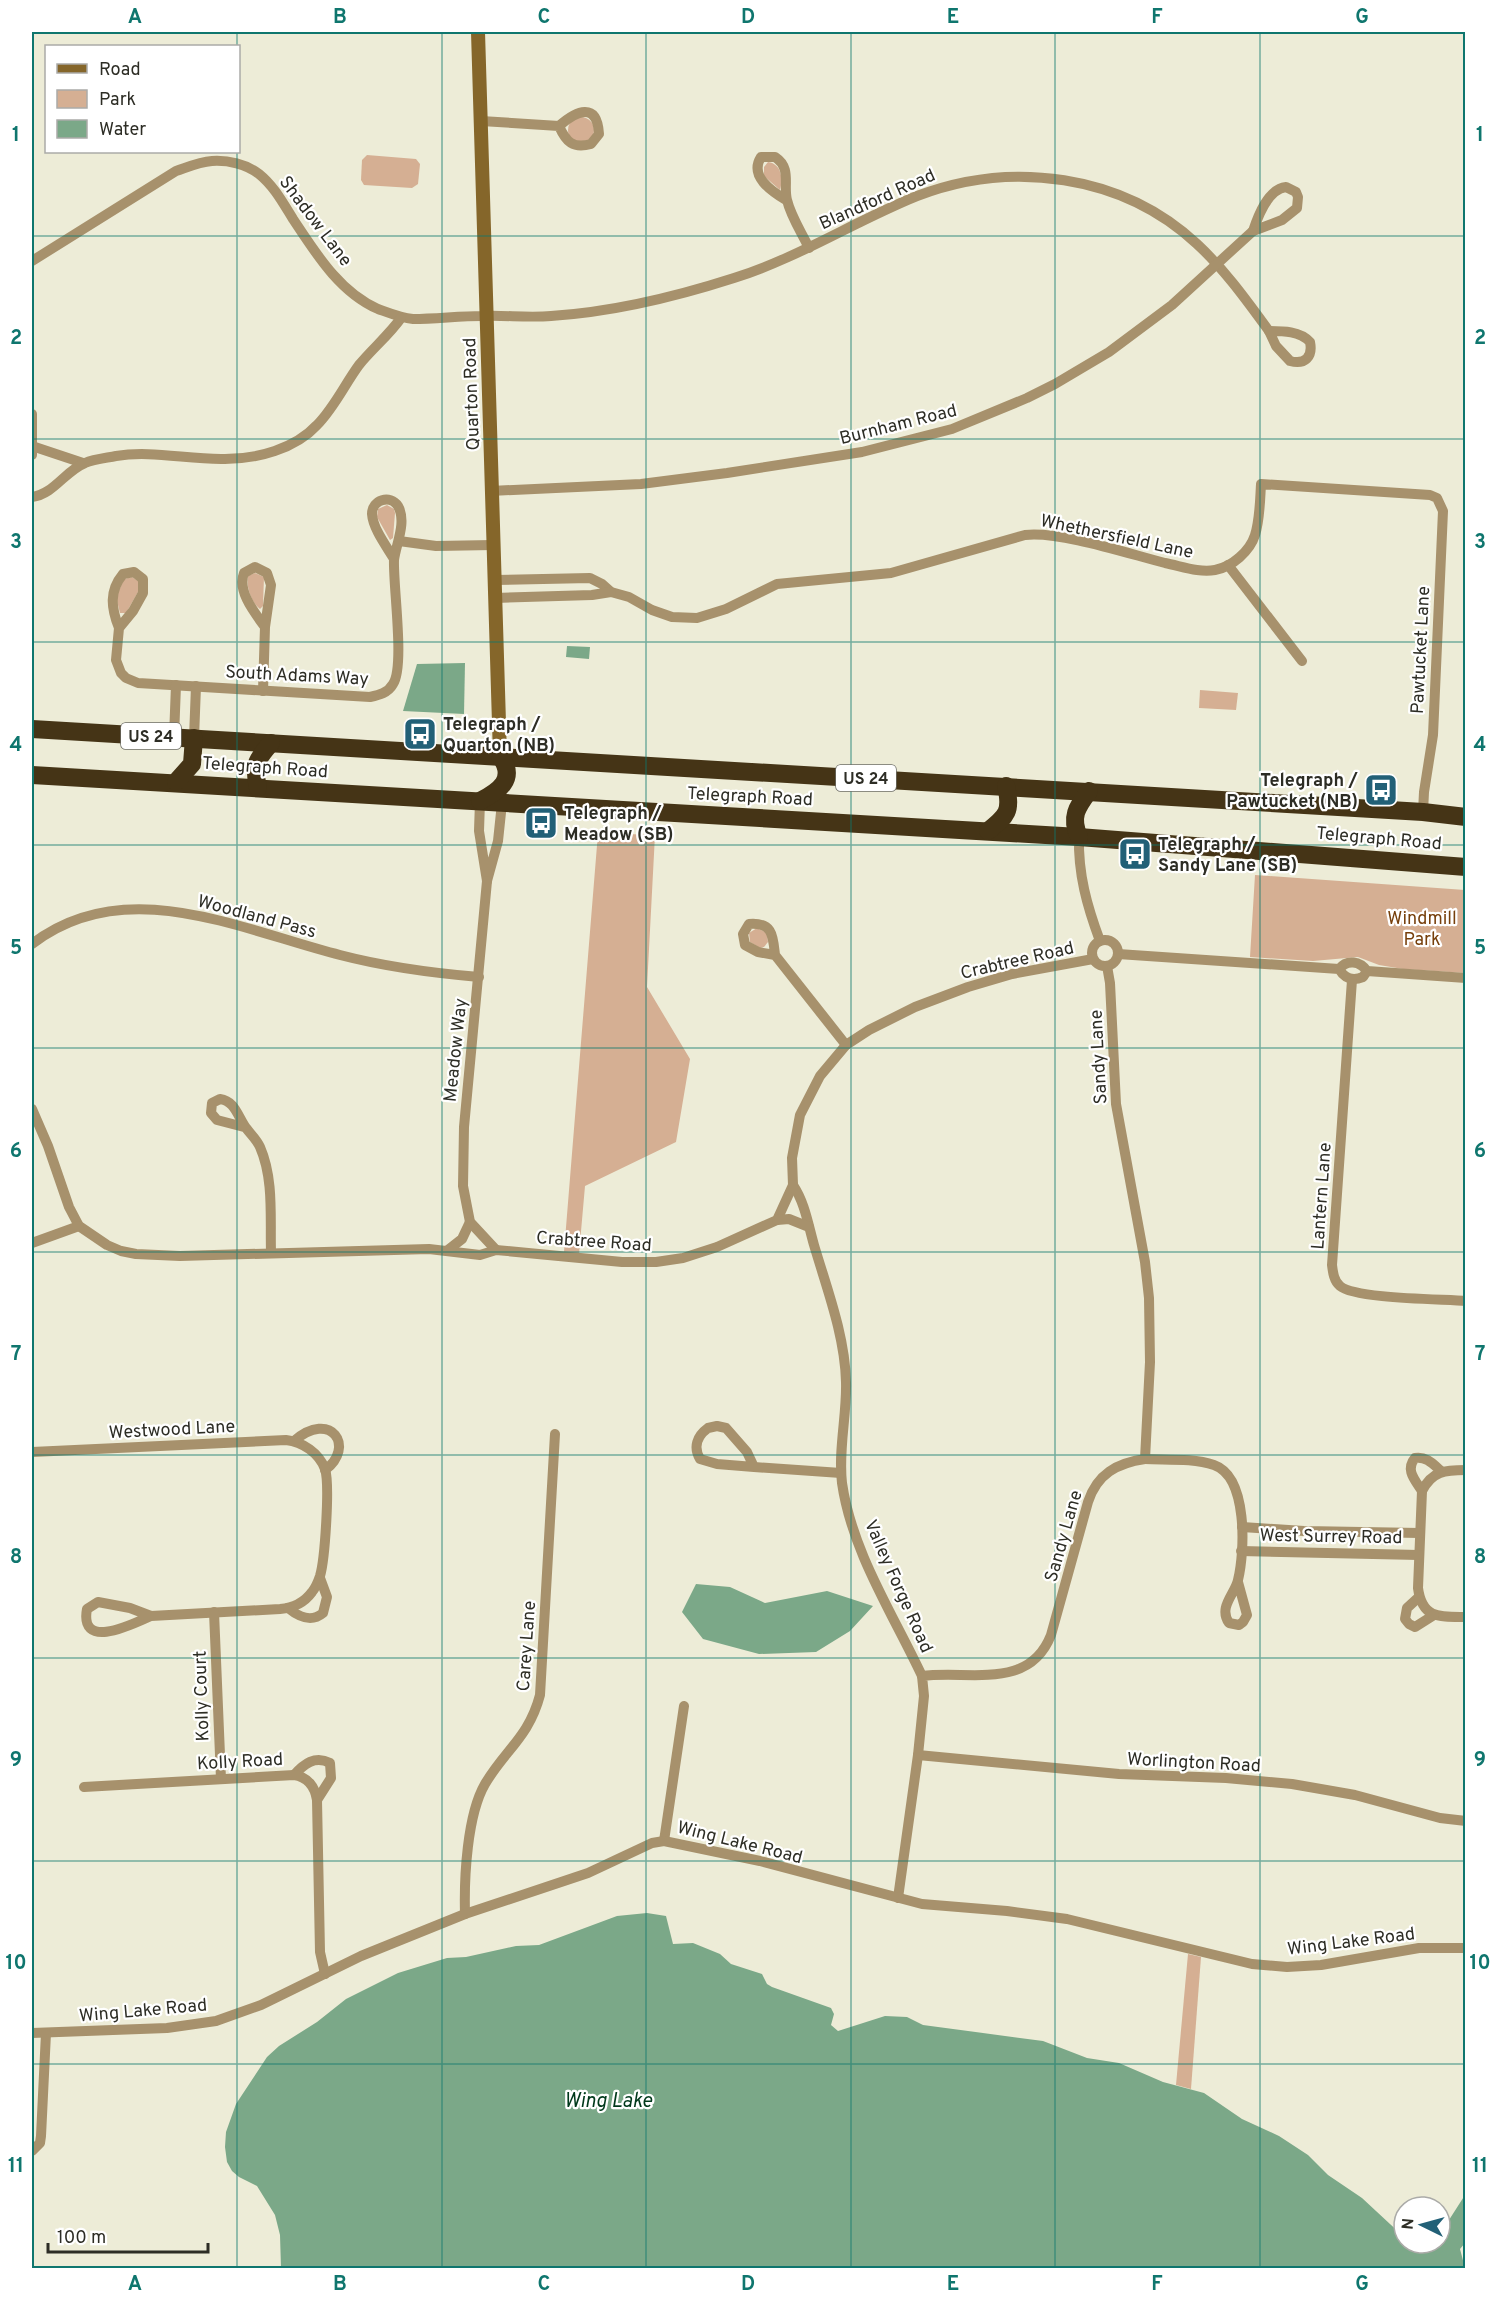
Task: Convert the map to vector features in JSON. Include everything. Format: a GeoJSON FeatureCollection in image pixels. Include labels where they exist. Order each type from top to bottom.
{"type":"FeatureCollection","features":[{"type":"Feature","properties":{"kind":"highway","name":"Telegraph Road"},"geometry":{"type":"LineString","coordinates":[[32,729],[1089,791],[1423,812],[1466,817]]}},
{"type":"Feature","properties":{"kind":"highway"},"geometry":{"type":"LineString","coordinates":[[176,782],[192,764],[194,738]]}},
{"type":"Feature","properties":{"kind":"highway"},"geometry":{"type":"LineString","coordinates":[[258,788],[255,774],[256,764],[271,743]]}},
{"type":"Feature","properties":{"kind":"highway"},"geometry":{"type":"LineString","coordinates":[[480,801],[498,791],[504,782],[507,771],[500,756]]}},
{"type":"Feature","properties":{"kind":"highway","name":"Telegraph Road"},"geometry":{"type":"LineString","coordinates":[[32,775],[988,831],[1466,867]]}},
{"type":"Feature","properties":{"kind":"highway"},"geometry":{"type":"LineString","coordinates":[[988,831],[1002,820],[1008,810],[1010,801],[1006,786]]}},
{"type":"Feature","properties":{"kind":"highway"},"geometry":{"type":"LineString","coordinates":[[1079,837],[1074,816],[1089,791]]}},
{"type":"Feature","properties":{"kind":"street","name":"Quarton Road"},"geometry":{"type":"LineString","coordinates":[[478,32],[500,756]]}},
{"type":"Feature","properties":{"kind":"street"},"geometry":{"type":"LineString","coordinates":[[481,122],[560,126]]}},
{"type":"Feature","properties":{"kind":"street","name":"Shadow Lane"},"geometry":{"type":"LineString","coordinates":[[32,261],[176,171],[211,161],[231,162],[250,169],[267,182],[327,266],[354,295],[370,305],[401,318],[487,316]]}},
{"type":"Feature","properties":{"kind":"street","name":"Blandford Road"},"geometry":{"type":"LineString","coordinates":[[487,316],[505,318],[550,316],[657,300],[759,270],[887,209],[941,188],[968,181],[1021,176],[1088,185],[1141,205],[1177,228],[1216,264],[1269,331]]}},
{"type":"Feature","properties":{"kind":"street"},"geometry":{"type":"LineString","coordinates":[[1286,187],[1296,192],[1298,203],[1292,214],[1253,231],[1257,220],[1276,190],[1286,187]]}},
{"type":"Feature","properties":{"kind":"street"},"geometry":{"type":"LineString","coordinates":[[786,200],[809,248]]}},
{"type":"Feature","properties":{"kind":"street","name":"Burnham Road"},"geometry":{"type":"LineString","coordinates":[[492,491],[641,483],[708,476],[834,457],[952,429],[1036,393],[1109,352],[1172,306],[1253,231]]}},
{"type":"Feature","properties":{"kind":"street"},"geometry":{"type":"LineString","coordinates":[[32,497],[44,494],[83,463],[131,454],[217,459],[240,458],[277,450],[294,443],[319,424],[367,356],[401,318]]}},
{"type":"Feature","properties":{"kind":"street"},"geometry":{"type":"LineString","coordinates":[[32,414],[32,455]]}},
{"type":"Feature","properties":{"kind":"street"},"geometry":{"type":"LineString","coordinates":[[32,446],[83,463]]}},
{"type":"Feature","properties":{"kind":"street","name":"Pawtucket Lane"},"geometry":{"type":"LineString","coordinates":[[1228,565],[1248,547],[1255,536],[1261,484],[1430,495],[1437,498],[1443,511],[1433,735],[1423,812]]}},
{"type":"Feature","properties":{"kind":"street","name":"South Adams Way"},"geometry":{"type":"LineString","coordinates":[[118,628],[116,660],[121,673],[138,683],[370,697],[387,691],[393,685],[398,666],[394,559],[399,541],[399,508],[390,500],[378,501],[373,507],[372,515],[394,559]]}},
{"type":"Feature","properties":{"kind":"street","name":"Whethersfield Lane"},"geometry":{"type":"LineString","coordinates":[[494,580],[590,578],[611,592],[672,617],[697,618],[726,609],[777,584],[891,573],[1025,535],[1037,534],[1089,543],[1189,568],[1216,570],[1228,565]]}},
{"type":"Feature","properties":{"kind":"street"},"geometry":{"type":"LineString","coordinates":[[399,541],[436,546],[493,544]]}},
{"type":"Feature","properties":{"kind":"street"},"geometry":{"type":"LineString","coordinates":[[1228,565],[1302,661]]}},
{"type":"Feature","properties":{"kind":"street"},"geometry":{"type":"LineString","coordinates":[[263,691],[265,627],[269,608],[270,579],[265,570],[255,567],[244,573],[242,587],[254,613],[265,627]]}},
{"type":"Feature","properties":{"kind":"street"},"geometry":{"type":"LineString","coordinates":[[134,572],[143,579],[144,593],[133,611],[118,628],[114,615],[113,591],[123,573],[134,572]]}},
{"type":"Feature","properties":{"kind":"street","name":"Whethersfield Lane"},"geometry":{"type":"LineString","coordinates":[[495,598],[592,595],[611,592]]}},
{"type":"Feature","properties":{"kind":"street"},"geometry":{"type":"LineString","coordinates":[[174,737],[176,685]]}},
{"type":"Feature","properties":{"kind":"street"},"geometry":{"type":"LineString","coordinates":[[194,738],[196,686]]}},
{"type":"Feature","properties":{"kind":"street","name":"Meadow Way"},"geometry":{"type":"LineString","coordinates":[[480,801],[479,831],[487,881]]}},
{"type":"Feature","properties":{"kind":"street","name":"Meadow Way"},"geometry":{"type":"LineString","coordinates":[[470,1222],[463,1186],[462,1151],[487,881],[498,841],[502,803]]}},
{"type":"Feature","properties":{"kind":"street"},"geometry":{"type":"LineString","coordinates":[[1079,837],[1081,879],[1100,941]]}},
{"type":"Feature","properties":{"kind":"street","name":"Woodland Pass"},"geometry":{"type":"LineString","coordinates":[[32,944],[55,928],[91,914],[120,909],[154,909],[229,923],[370,963],[479,977]]}},
{"type":"Feature","properties":{"kind":"street"},"geometry":{"type":"LineString","coordinates":[[1100,941],[1112,942],[1118,954],[1115,962],[1107,966],[1099,965],[1093,959],[1092,949],[1100,941]]}},
{"type":"Feature","properties":{"kind":"street"},"geometry":{"type":"LineString","coordinates":[[1118,954],[1339,969],[1346,978],[1352,980],[1363,977],[1367,971]]}},
{"type":"Feature","properties":{"kind":"street"},"geometry":{"type":"LineString","coordinates":[[775,955],[846,1046]]}},
{"type":"Feature","properties":{"kind":"street","name":"Crabtree Road"},"geometry":{"type":"LineString","coordinates":[[79,1226],[107,1245],[136,1254],[180,1256],[391,1249],[448,1250],[471,1255],[496,1250],[622,1262],[656,1262],[683,1258],[717,1247],[777,1220],[793,1185],[793,1152],[800,1115],[820,1076],[846,1046],[869,1030],[905,1012],[968,987],[1012,974],[1093,959]]}},
{"type":"Feature","properties":{"kind":"street"},"geometry":{"type":"LineString","coordinates":[[1339,969],[1345,963],[1350,962],[1363,965],[1367,971]]}},
{"type":"Feature","properties":{"kind":"street","name":"Sandy Lane"},"geometry":{"type":"LineString","coordinates":[[922,1676],[1004,1674],[1023,1667],[1038,1657],[1051,1635],[1088,1502],[1095,1485],[1114,1467],[1145,1459],[1150,1362],[1149,1298],[1145,1262],[1116,1104],[1111,994],[1107,966]]}},
{"type":"Feature","properties":{"kind":"street"},"geometry":{"type":"LineString","coordinates":[[1367,971],[1466,978]]}},
{"type":"Feature","properties":{"kind":"street","name":"Lantern Lane"},"geometry":{"type":"LineString","coordinates":[[1352,980],[1332,1265],[1334,1288],[1361,1294],[1466,1301]]}},
{"type":"Feature","properties":{"kind":"street"},"geometry":{"type":"LineString","coordinates":[[32,1109],[79,1226],[32,1243]]}},
{"type":"Feature","properties":{"kind":"street"},"geometry":{"type":"LineString","coordinates":[[244,1126],[260,1147],[267,1172],[271,1252]]}},
{"type":"Feature","properties":{"kind":"street","name":"Valley Forge Road"},"geometry":{"type":"LineString","coordinates":[[793,1185],[803,1204],[844,1358],[846,1394],[841,1473],[848,1510],[862,1549],[922,1676]]}},
{"type":"Feature","properties":{"kind":"street"},"geometry":{"type":"LineString","coordinates":[[777,1220],[789,1219],[809,1227]]}},
{"type":"Feature","properties":{"kind":"street"},"geometry":{"type":"LineString","coordinates":[[448,1250],[462,1239],[470,1222],[496,1250]]}},
{"type":"Feature","properties":{"kind":"street"},"geometry":{"type":"LineString","coordinates":[[754,1467],[747,1452],[726,1428],[713,1426],[703,1431],[699,1437],[696,1448],[700,1459],[717,1464],[754,1467],[841,1473]]}},
{"type":"Feature","properties":{"kind":"street"},"geometry":{"type":"LineString","coordinates":[[294,1441],[314,1431],[326,1429],[333,1431],[338,1440],[338,1447],[332,1465],[325,1470]]}},
{"type":"Feature","properties":{"kind":"street","name":"Carey Lane"},"geometry":{"type":"LineString","coordinates":[[465,1914],[469,1848],[476,1805],[485,1784],[527,1728],[540,1695],[555,1434]]}},
{"type":"Feature","properties":{"kind":"street"},"geometry":{"type":"LineString","coordinates":[[288,1608],[295,1614],[314,1619],[323,1613],[327,1603],[320,1578],[327,1482],[325,1470],[322,1462],[312,1452],[294,1441]]}},
{"type":"Feature","properties":{"kind":"street","name":"Westwood Lane"},"geometry":{"type":"LineString","coordinates":[[32,1452],[294,1441]]}},
{"type":"Feature","properties":{"kind":"street"},"geometry":{"type":"LineString","coordinates":[[1422,1491],[1410,1472],[1412,1461],[1422,1457],[1441,1471]]}},
{"type":"Feature","properties":{"kind":"street"},"geometry":{"type":"LineString","coordinates":[[1145,1459],[1205,1463],[1220,1468],[1231,1477],[1242,1527],[1238,1582]]}},
{"type":"Feature","properties":{"kind":"street"},"geometry":{"type":"LineString","coordinates":[[1242,1527],[1304,1531],[1419,1544],[1422,1491],[1431,1477],[1441,1471],[1466,1470]]}},
{"type":"Feature","properties":{"kind":"street","name":"West Surrey Road"},"geometry":{"type":"LineString","coordinates":[[1241,1551],[1419,1544],[1419,1597],[1407,1608],[1406,1619],[1409,1624],[1415,1627],[1434,1615],[1466,1617]]}},
{"type":"Feature","properties":{"kind":"street"},"geometry":{"type":"LineString","coordinates":[[151,1616],[130,1608],[98,1602],[87,1610],[86,1617],[88,1625],[93,1630],[108,1633],[151,1616],[288,1608],[308,1597],[320,1578]]}},
{"type":"Feature","properties":{"kind":"street"},"geometry":{"type":"LineString","coordinates":[[1419,1597],[1425,1608],[1434,1615]]}},
{"type":"Feature","properties":{"kind":"street","name":"Kolly Court"},"geometry":{"type":"LineString","coordinates":[[214,1612],[221,1779]]}},
{"type":"Feature","properties":{"kind":"street"},"geometry":{"type":"LineString","coordinates":[[898,1898],[918,1755],[923,1702],[922,1676]]}},
{"type":"Feature","properties":{"kind":"street"},"geometry":{"type":"LineString","coordinates":[[664,1840],[684,1706]]}},
{"type":"Feature","properties":{"kind":"street","name":"Worlington Road"},"geometry":{"type":"LineString","coordinates":[[918,1755],[1119,1774],[1226,1778],[1292,1784],[1355,1795],[1440,1818],[1466,1821]]}},
{"type":"Feature","properties":{"kind":"street"},"geometry":{"type":"LineString","coordinates":[[294,1775],[308,1762],[316,1760],[330,1763],[331,1778],[317,1800],[320,1952],[325,1974]]}},
{"type":"Feature","properties":{"kind":"street","name":"Kolly Road"},"geometry":{"type":"LineString","coordinates":[[84,1787],[294,1775],[301,1776],[310,1783],[317,1800]]}},
{"type":"Feature","properties":{"kind":"street","name":"Wing Lake Road"},"geometry":{"type":"LineString","coordinates":[[32,2033],[196,2025],[226,2018],[261,2005],[361,1956],[465,1914],[588,1873],[652,1843],[664,1840],[760,1861],[898,1898],[945,1907],[1007,1911],[1067,1919],[1238,1962],[1266,1966],[1321,1965],[1419,1948],[1466,1948]]}},
{"type":"Feature","properties":{"kind":"street"},"geometry":{"type":"LineString","coordinates":[[32,2151],[40,2143],[41,2136],[46,2033]]}},
{"type":"Feature","properties":{"kind":"green space"},"geometry":{"type":"Polygon","coordinates":[[[581,117],[590,121],[594,130],[590,139],[581,143],[572,139],[568,130],[572,121],[581,117]]]}},
{"type":"Feature","properties":{"kind":"green space"},"geometry":{"type":"Polygon","coordinates":[[[367,155],[416,159],[420,164],[418,184],[412,188],[364,185],[361,180],[362,160],[367,155]]]}},
{"type":"Feature","properties":{"kind":"green space"},"geometry":{"type":"Polygon","coordinates":[[[768,162],[773,163],[779,169],[780,190],[764,176],[764,167],[768,162]]]}},
{"type":"Feature","properties":{"kind":"green space"},"geometry":{"type":"Polygon","coordinates":[[[387,505],[394,509],[395,513],[393,538],[390,540],[377,517],[378,509],[387,505]]]}},
{"type":"Feature","properties":{"kind":"green space"},"geometry":{"type":"Polygon","coordinates":[[[255,573],[264,577],[263,606],[260,609],[250,594],[248,585],[248,576],[255,573]]]}},
{"type":"Feature","properties":{"kind":"green space"},"geometry":{"type":"Polygon","coordinates":[[[132,577],[138,581],[138,592],[126,613],[120,613],[116,597],[124,579],[132,577]]]}},
{"type":"Feature","properties":{"kind":"green space"},"geometry":{"type":"Polygon","coordinates":[[[1200,690],[1238,693],[1236,710],[1199,708],[1200,690]]]}},
{"type":"Feature","properties":{"kind":"green space"},"geometry":{"type":"Polygon","coordinates":[[[598,833],[655,835],[647,987],[690,1059],[676,1142],[585,1186],[579,1254],[564,1252],[598,833]]]}},
{"type":"Feature","properties":{"kind":"green space","name":"Windmill Park"},"geometry":{"type":"Polygon","coordinates":[[[1255,875],[1465,890],[1465,973],[1403,969],[1379,965],[1358,957],[1313,961],[1250,957],[1255,875]]]}},
{"type":"Feature","properties":{"kind":"green space"},"geometry":{"type":"Polygon","coordinates":[[[757,928],[767,933],[768,942],[764,947],[760,948],[750,942],[749,933],[757,928]]]}},
{"type":"Feature","properties":{"kind":"green space"},"geometry":{"type":"Polygon","coordinates":[[[1188,1954],[1201,1957],[1191,2089],[1176,2085],[1188,1954]]]}},
{"type":"Feature","properties":{"kind":"water"},"geometry":{"type":"Polygon","coordinates":[[[567,646],[590,647],[589,659],[566,657],[567,646]]]}},
{"type":"Feature","properties":{"kind":"water"},"geometry":{"type":"Polygon","coordinates":[[[465,663],[464,714],[403,711],[417,664],[465,663]]]}},
{"type":"Feature","properties":{"kind":"water"},"geometry":{"type":"Polygon","coordinates":[[[696,1584],[730,1587],[765,1603],[827,1591],[873,1606],[850,1631],[816,1652],[759,1654],[703,1639],[682,1612],[696,1584]]]}},
{"type":"Feature","properties":{"kind":"water","name":"Wing Lake"},"geometry":{"type":"Polygon","coordinates":[[[647,1913],[666,1916],[673,1944],[693,1943],[720,1954],[731,1964],[762,1974],[767,1984],[772,1987],[831,2008],[834,2014],[831,2025],[838,2031],[885,2016],[907,2017],[923,2025],[1043,2041],[1087,2058],[1119,2063],[1163,2082],[1204,2093],[1242,2119],[1279,2136],[1308,2155],[1328,2175],[1362,2198],[1392,2226],[1392,2255],[1452,2255],[1452,2215],[1465,2195],[1465,2243],[1460,2249],[1465,2268],[281,2268],[280,2235],[275,2215],[257,2186],[232,2171],[227,2162],[225,2147],[226,2132],[236,2104],[267,2057],[346,1999],[398,1973],[447,1958],[466,1957],[516,1946],[539,1945],[617,1916],[647,1913]]]}},
{"type":"Feature","properties":{"kind":"place","name":"Telegraph / Quarton (NB)"},"geometry":{"type":"Point","coordinates":[420,734]}},
{"type":"Feature","properties":{"kind":"place","name":"Telegraph / Pawtucket (NB)"},"geometry":{"type":"Point","coordinates":[1381,790]}},
{"type":"Feature","properties":{"kind":"place","name":"Telegraph / Meadow (SB)"},"geometry":{"type":"Point","coordinates":[541,823]}},
{"type":"Feature","properties":{"kind":"place","name":"Telegraph / Sandy Lane (SB)"},"geometry":{"type":"Point","coordinates":[1135,854]}}]}
